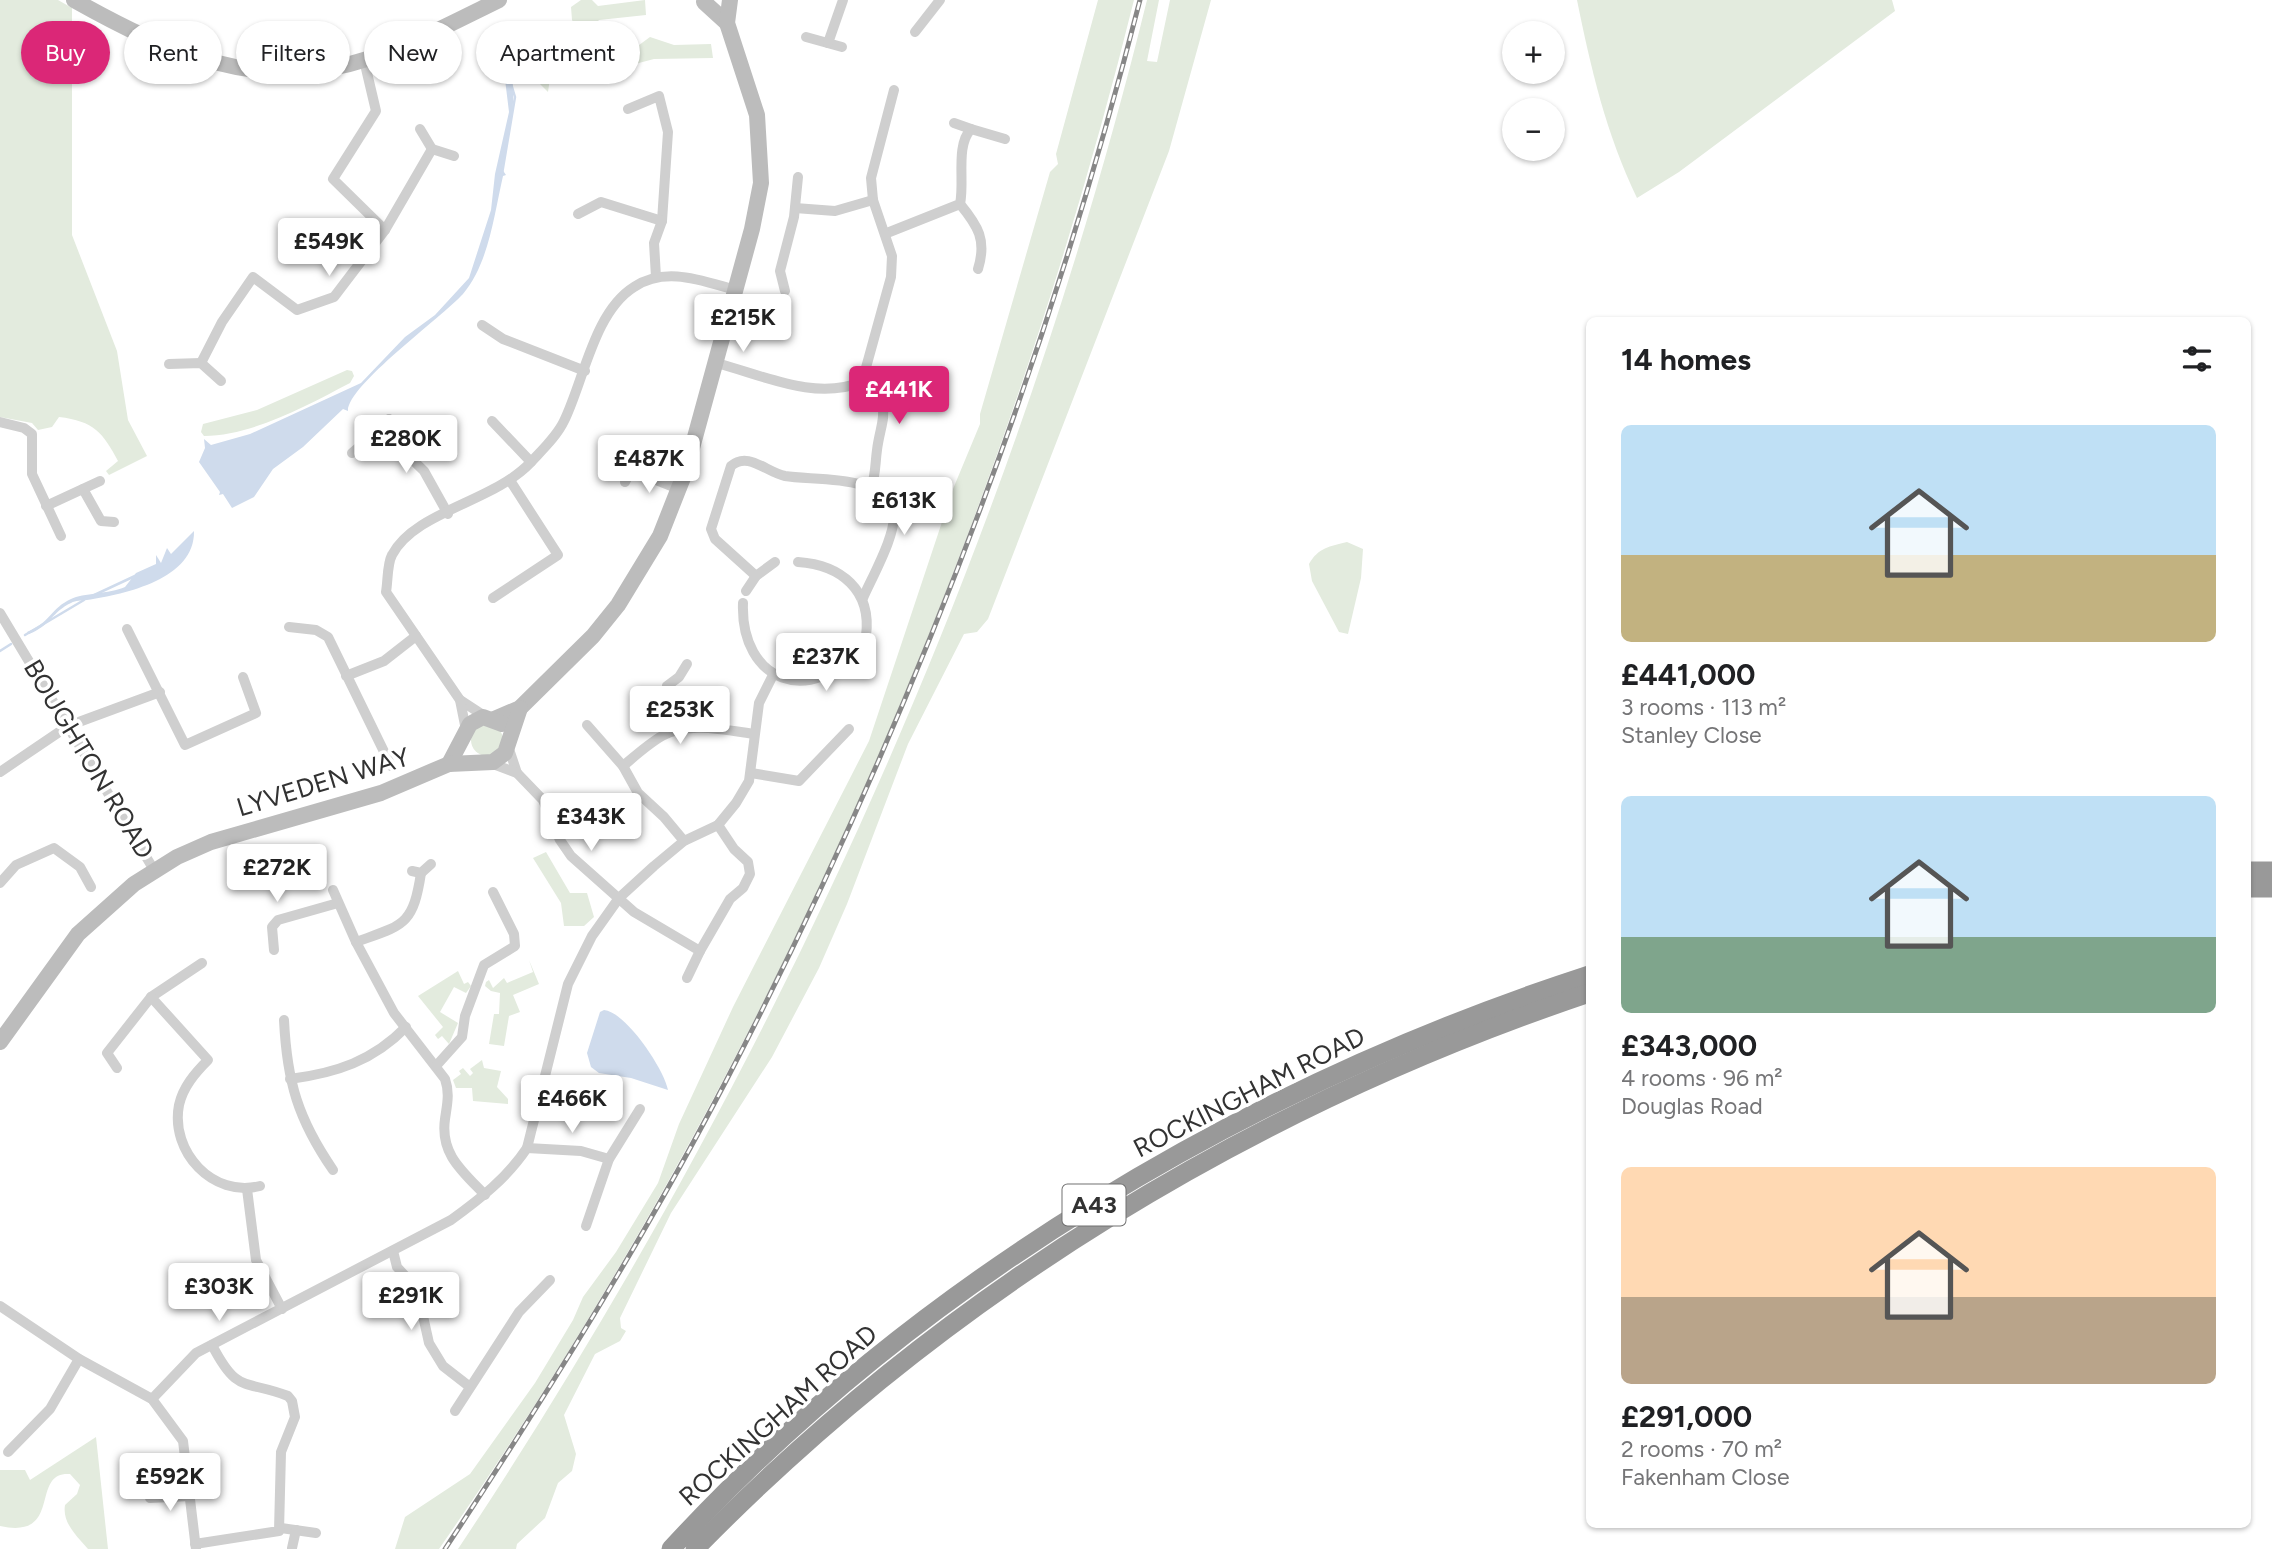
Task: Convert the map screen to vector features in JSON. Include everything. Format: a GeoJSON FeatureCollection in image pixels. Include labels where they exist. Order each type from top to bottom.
{"type":"FeatureCollection","features":[{"type":"Feature","properties":{"kind":"highway"},"geometry":{"type":"LineString","coordinates":[[2251,871],[2272,871]]}},
{"type":"Feature","properties":{"kind":"highway"},"geometry":{"type":"LineString","coordinates":[[2251,888],[2272,888]]}},
{"type":"Feature","properties":{"kind":"highway","name":"ROCKINGHAM ROAD"},"geometry":{"type":"LineString","coordinates":[[671,1549],[777,1446],[868,1367],[971,1287],[1108,1196],[1200,1142],[1339,1072],[1497,1006],[1586,976]]}},
{"type":"Feature","properties":{"kind":"highway","name":"ROCKINGHAM ROAD"},"geometry":{"type":"LineString","coordinates":[[695,1549],[781,1466],[870,1387],[982,1301],[1120,1208],[1277,1121],[1346,1088],[1448,1044],[1586,994]]}},
{"type":"Feature","properties":{"kind":"street"},"geometry":{"type":"LineString","coordinates":[[74,0],[168,49],[226,66],[281,71],[316,69],[364,60]]}},
{"type":"Feature","properties":{"kind":"street"},"geometry":{"type":"LineString","coordinates":[[452,21],[499,0]]}},
{"type":"Feature","properties":{"kind":"street"},"geometry":{"type":"LineString","coordinates":[[702,1],[722,0]]}},
{"type":"Feature","properties":{"kind":"street","name":"LYVEDEN WAY"},"geometry":{"type":"LineString","coordinates":[[449,764],[476,719],[490,718],[520,708],[593,636],[618,605],[660,536],[680,489],[758,207],[761,154],[757,115],[727,23],[730,0]]}},
{"type":"Feature","properties":{"kind":"street"},"geometry":{"type":"LineString","coordinates":[[828,43],[844,0]]}},
{"type":"Feature","properties":{"kind":"street"},"geometry":{"type":"LineString","coordinates":[[915,32],[940,0]]}},
{"type":"Feature","properties":{"kind":"street","name":"LYVEDEN WAY"},"geometry":{"type":"LineString","coordinates":[[702,1],[727,23]]}},
{"type":"Feature","properties":{"kind":"street"},"geometry":{"type":"LineString","coordinates":[[806,37],[842,47]]}},
{"type":"Feature","properties":{"kind":"street"},"geometry":{"type":"LineString","coordinates":[[370,84],[376,111],[333,179],[385,230]]}},
{"type":"Feature","properties":{"kind":"street"},"geometry":{"type":"LineString","coordinates":[[862,382],[891,277],[892,256],[887,233],[873,200],[872,178],[894,90]]}},
{"type":"Feature","properties":{"kind":"street"},"geometry":{"type":"LineString","coordinates":[[628,109],[659,96],[668,132],[662,221],[654,243],[656,277]]}},
{"type":"Feature","properties":{"kind":"street"},"geometry":{"type":"LineString","coordinates":[[954,123],[1005,139]]}},
{"type":"Feature","properties":{"kind":"street"},"geometry":{"type":"LineString","coordinates":[[421,129],[432,149],[454,156]]}},
{"type":"Feature","properties":{"kind":"street"},"geometry":{"type":"LineString","coordinates":[[971,129],[966,134],[960,204],[980,234],[984,250],[978,268]]}},
{"type":"Feature","properties":{"kind":"street"},"geometry":{"type":"LineString","coordinates":[[201,363],[222,322],[253,277],[297,310],[334,297],[385,230],[432,149]]}},
{"type":"Feature","properties":{"kind":"street"},"geometry":{"type":"LineString","coordinates":[[785,291],[780,271],[795,208],[798,177]]}},
{"type":"Feature","properties":{"kind":"street"},"geometry":{"type":"LineString","coordinates":[[795,208],[835,211],[873,200]]}},
{"type":"Feature","properties":{"kind":"street"},"geometry":{"type":"LineString","coordinates":[[578,214],[601,202],[662,221]]}},
{"type":"Feature","properties":{"kind":"street"},"geometry":{"type":"LineString","coordinates":[[887,233],[960,204]]}},
{"type":"Feature","properties":{"kind":"street"},"geometry":{"type":"LineString","coordinates":[[700,951],[635,912],[571,856],[560,840],[549,808],[517,773],[503,725],[460,700],[386,592],[391,556],[411,532],[511,482],[563,424],[611,306],[634,287],[656,277],[684,277],[736,290]]}},
{"type":"Feature","properties":{"kind":"street"},"geometry":{"type":"LineString","coordinates":[[482,325],[503,339],[585,371]]}},
{"type":"Feature","properties":{"kind":"street"},"geometry":{"type":"LineString","coordinates":[[169,364],[201,363],[221,381]]}},
{"type":"Feature","properties":{"kind":"street"},"geometry":{"type":"LineString","coordinates":[[716,363],[817,390],[848,387],[862,382]]}},
{"type":"Feature","properties":{"kind":"street"},"geometry":{"type":"LineString","coordinates":[[862,382],[876,395],[886,415],[871,488]]}},
{"type":"Feature","properties":{"kind":"street"},"geometry":{"type":"LineString","coordinates":[[389,419],[389,437],[424,471],[448,514]]}},
{"type":"Feature","properties":{"kind":"street"},"geometry":{"type":"LineString","coordinates":[[492,421],[531,462]]}},
{"type":"Feature","properties":{"kind":"street"},"geometry":{"type":"LineString","coordinates":[[0,422],[24,428],[32,434],[30,467],[61,536]]}},
{"type":"Feature","properties":{"kind":"street"},"geometry":{"type":"LineString","coordinates":[[352,453],[359,447],[389,437]]}},
{"type":"Feature","properties":{"kind":"street"},"geometry":{"type":"LineString","coordinates":[[625,482],[636,459]]}},
{"type":"Feature","properties":{"kind":"street"},"geometry":{"type":"LineString","coordinates":[[756,576],[715,539],[711,528],[731,466],[738,460],[747,460],[786,476],[832,478],[871,488],[892,507],[894,516],[884,551],[863,598],[863,640],[845,663],[820,678],[799,682],[773,675],[758,660],[749,643],[744,597],[756,576],[775,562]]}},
{"type":"Feature","properties":{"kind":"street"},"geometry":{"type":"LineString","coordinates":[[631,470],[680,489]]}},
{"type":"Feature","properties":{"kind":"street"},"geometry":{"type":"LineString","coordinates":[[46,506],[100,481]]}},
{"type":"Feature","properties":{"kind":"street"},"geometry":{"type":"LineString","coordinates":[[493,597],[558,555],[511,482]]}},
{"type":"Feature","properties":{"kind":"street"},"geometry":{"type":"LineString","coordinates":[[83,489],[95,516],[100,521],[114,522]]}},
{"type":"Feature","properties":{"kind":"street"},"geometry":{"type":"LineString","coordinates":[[798,562],[817,563],[829,568],[845,578],[863,598]]}},
{"type":"Feature","properties":{"kind":"street","name":"BOUGHTON ROAD"},"geometry":{"type":"LineString","coordinates":[[0,612],[154,870]]}},
{"type":"Feature","properties":{"kind":"street"},"geometry":{"type":"LineString","coordinates":[[289,627],[316,630],[328,638],[391,766]]}},
{"type":"Feature","properties":{"kind":"street"},"geometry":{"type":"LineString","coordinates":[[127,629],[185,745],[256,713],[243,677]]}},
{"type":"Feature","properties":{"kind":"street"},"geometry":{"type":"LineString","coordinates":[[346,676],[384,662],[416,636]]}},
{"type":"Feature","properties":{"kind":"street"},"geometry":{"type":"LineString","coordinates":[[679,730],[667,686],[687,664]]}},
{"type":"Feature","properties":{"kind":"street"},"geometry":{"type":"LineString","coordinates":[[152,1399],[196,1353],[451,1220],[485,1195],[512,1168],[527,1148],[568,984],[592,936],[619,898],[684,841],[722,830],[751,773],[759,703],[773,675]]}},
{"type":"Feature","properties":{"kind":"street"},"geometry":{"type":"LineString","coordinates":[[0,772],[68,726],[160,692]]}},
{"type":"Feature","properties":{"kind":"street"},"geometry":{"type":"LineString","coordinates":[[460,700],[467,751],[483,762],[517,773]]}},
{"type":"Feature","properties":{"kind":"street","name":"LYVEDEN WAY"},"geometry":{"type":"LineString","coordinates":[[508,743],[518,722],[520,708]]}},
{"type":"Feature","properties":{"kind":"street"},"geometry":{"type":"LineString","coordinates":[[587,725],[622,766],[638,793],[664,817],[684,841]]}},
{"type":"Feature","properties":{"kind":"street"},"geometry":{"type":"LineString","coordinates":[[751,773],[799,781],[849,729]]}},
{"type":"Feature","properties":{"kind":"street"},"geometry":{"type":"LineString","coordinates":[[622,766],[663,735],[679,730],[754,734]]}},
{"type":"Feature","properties":{"kind":"street"},"geometry":{"type":"LineString","coordinates":[[483,762],[499,758],[508,743]]}},
{"type":"Feature","properties":{"kind":"street","name":"LYVEDEN WAY"},"geometry":{"type":"LineString","coordinates":[[0,1042],[78,934],[116,897],[154,870],[211,842],[381,793],[449,764],[483,762]]}},
{"type":"Feature","properties":{"kind":"street"},"geometry":{"type":"LineString","coordinates":[[687,978],[730,898],[743,888],[750,874],[748,862],[734,849],[722,830]]}},
{"type":"Feature","properties":{"kind":"street"},"geometry":{"type":"LineString","coordinates":[[53,835],[54,848],[80,867],[91,887]]}},
{"type":"Feature","properties":{"kind":"street"},"geometry":{"type":"LineString","coordinates":[[0,883],[16,865],[54,848]]}},
{"type":"Feature","properties":{"kind":"street"},"geometry":{"type":"LineString","coordinates":[[356,942],[402,923],[411,915],[417,872],[431,864]]}},
{"type":"Feature","properties":{"kind":"street"},"geometry":{"type":"LineString","coordinates":[[333,890],[356,942],[394,1013],[436,1066],[448,1089],[444,1128],[448,1155],[485,1195]]}},
{"type":"Feature","properties":{"kind":"street"},"geometry":{"type":"LineString","coordinates":[[436,1066],[462,1037],[465,1016],[484,965],[514,946],[514,934],[493,892]]}},
{"type":"Feature","properties":{"kind":"street"},"geometry":{"type":"LineString","coordinates":[[274,950],[272,927],[278,920],[338,903]]}},
{"type":"Feature","properties":{"kind":"street"},"geometry":{"type":"LineString","coordinates":[[117,1069],[107,1053],[151,997],[202,963]]}},
{"type":"Feature","properties":{"kind":"street"},"geometry":{"type":"LineString","coordinates":[[151,997],[208,1060],[191,1079],[182,1096],[178,1113],[181,1138],[188,1154],[205,1175],[219,1183],[247,1189],[260,1186]]}},
{"type":"Feature","properties":{"kind":"street"},"geometry":{"type":"LineString","coordinates":[[284,1020],[290,1079],[302,1120],[333,1170]]}},
{"type":"Feature","properties":{"kind":"street"},"geometry":{"type":"LineString","coordinates":[[290,1079],[331,1073],[359,1062],[406,1027]]}},
{"type":"Feature","properties":{"kind":"street"},"geometry":{"type":"LineString","coordinates":[[586,1226],[609,1159],[640,1109]]}},
{"type":"Feature","properties":{"kind":"street"},"geometry":{"type":"LineString","coordinates":[[527,1148],[581,1152],[609,1159]]}},
{"type":"Feature","properties":{"kind":"street"},"geometry":{"type":"LineString","coordinates":[[247,1189],[256,1260],[282,1309]]}},
{"type":"Feature","properties":{"kind":"street"},"geometry":{"type":"LineString","coordinates":[[393,1251],[397,1268],[417,1289],[429,1343],[443,1366],[470,1387]]}},
{"type":"Feature","properties":{"kind":"street"},"geometry":{"type":"LineString","coordinates":[[206,1283],[261,1270]]}},
{"type":"Feature","properties":{"kind":"street"},"geometry":{"type":"LineString","coordinates":[[455,1412],[519,1312],[550,1280]]}},
{"type":"Feature","properties":{"kind":"street"},"geometry":{"type":"LineString","coordinates":[[0,1306],[79,1359],[152,1399],[183,1441],[195,1547],[274,1534],[281,1528],[316,1533]]}},
{"type":"Feature","properties":{"kind":"street"},"geometry":{"type":"LineString","coordinates":[[212,1345],[227,1372],[240,1382],[280,1393],[292,1401],[295,1417],[281,1452],[281,1528]]}},
{"type":"Feature","properties":{"kind":"street"},"geometry":{"type":"LineString","coordinates":[[8,1452],[50,1409],[79,1359]]}},
{"type":"Feature","properties":{"kind":"street"},"geometry":{"type":"LineString","coordinates":[[150,1498],[189,1496]]}},
{"type":"Feature","properties":{"kind":"street"},"geometry":{"type":"LineString","coordinates":[[292,1548],[296,1530]]}},
{"type":"Feature","properties":{"kind":"shaded area"},"geometry":{"type":"Polygon","coordinates":[[[0,0],[58,0],[72,8],[72,21],[21,21],[21,84],[72,84],[72,235],[117,351],[128,420],[147,456],[109,475],[106,471],[118,461],[102,436],[89,425],[59,417],[52,427],[38,430],[32,423],[0,417],[0,0]]]}},
{"type":"Feature","properties":{"kind":"shaded area"},"geometry":{"type":"Polygon","coordinates":[[[581,0],[592,0],[598,6],[645,0],[646,15],[573,21],[571,7],[581,0]]]}},
{"type":"Feature","properties":{"kind":"shaded area"},"geometry":{"type":"Polygon","coordinates":[[[1098,0],[1134,0],[1078,205],[1013,408],[939,609],[856,806],[765,999],[664,1188],[556,1372],[439,1549],[395,1549],[405,1517],[470,1474],[535,1383],[573,1320],[583,1297],[616,1252],[658,1183],[679,1124],[733,1007],[869,741],[953,489],[980,424],[980,414],[1050,172],[1058,164],[1056,154],[1098,0]]]}},
{"type":"Feature","properties":{"kind":"shaded area"},"geometry":{"type":"Polygon","coordinates":[[[1147,0],[1159,0],[1147,61],[1157,62],[1170,0],[1211,0],[1169,151],[988,619],[977,632],[964,634],[908,744],[847,904],[819,968],[772,1057],[671,1213],[620,1318],[621,1328],[626,1331],[620,1341],[595,1354],[564,1415],[576,1454],[572,1471],[558,1483],[545,1518],[517,1544],[516,1549],[458,1549],[572,1369],[679,1185],[778,997],[869,804],[952,608],[1026,408],[1091,206],[1147,0]]]}},
{"type":"Feature","properties":{"kind":"shaded area"},"geometry":{"type":"Polygon","coordinates":[[[1577,0],[1892,0],[1895,11],[1679,172],[1637,198],[1601,101],[1577,0]]]}},
{"type":"Feature","properties":{"kind":"shaded area"},"geometry":{"type":"Polygon","coordinates":[[[650,37],[674,45],[711,44],[713,58],[654,59],[640,63],[640,44],[650,37]]]}},
{"type":"Feature","properties":{"kind":"shaded area"},"geometry":{"type":"Polygon","coordinates":[[[540,84],[549,84],[548,92],[540,84]]]}},
{"type":"Feature","properties":{"kind":"shaded area"},"geometry":{"type":"Polygon","coordinates":[[[347,370],[352,371],[354,376],[350,383],[279,418],[242,431],[204,436],[201,432],[203,424],[257,410],[347,370]]]}},
{"type":"Feature","properties":{"kind":"shaded area"},"geometry":{"type":"Polygon","coordinates":[[[1347,542],[1363,549],[1361,578],[1348,634],[1339,632],[1312,581],[1309,564],[1320,551],[1347,542]]]}},
{"type":"Feature","properties":{"kind":"shaded area"},"geometry":{"type":"Polygon","coordinates":[[[487,724],[498,729],[503,740],[498,751],[487,756],[476,751],[471,740],[476,729],[487,724]]]}},
{"type":"Feature","properties":{"kind":"shaded area"},"geometry":{"type":"Polygon","coordinates":[[[546,852],[570,893],[587,893],[594,917],[584,926],[564,926],[561,903],[533,858],[546,852]]]}},
{"type":"Feature","properties":{"kind":"shaded area"},"geometry":{"type":"Polygon","coordinates":[[[529,960],[539,984],[513,995],[520,1012],[509,1016],[504,1046],[489,1044],[494,1014],[499,1014],[500,993],[491,991],[485,986],[486,982],[489,980],[493,988],[504,978],[507,983],[533,972],[529,960]]]}},
{"type":"Feature","properties":{"kind":"shaded area"},"geometry":{"type":"Polygon","coordinates":[[[458,971],[464,984],[468,982],[471,986],[466,993],[454,987],[440,1012],[458,1023],[449,1044],[442,1036],[438,1039],[435,1035],[443,1027],[418,996],[458,971]]]}},
{"type":"Feature","properties":{"kind":"shaded area"},"geometry":{"type":"Polygon","coordinates":[[[482,1060],[484,1068],[501,1071],[497,1087],[508,1099],[508,1104],[473,1101],[472,1088],[456,1088],[453,1080],[461,1074],[459,1071],[463,1068],[470,1076],[473,1073],[470,1069],[482,1060]]]}},
{"type":"Feature","properties":{"kind":"shaded area"},"geometry":{"type":"Polygon","coordinates":[[[96,1437],[108,1549],[88,1549],[68,1523],[65,1505],[77,1494],[80,1485],[70,1474],[58,1476],[51,1483],[39,1515],[32,1523],[20,1528],[0,1526],[0,1470],[25,1470],[30,1480],[96,1437]]]}},
{"type":"Feature","properties":{"kind":"water"},"geometry":{"type":"Polygon","coordinates":[[[506,84],[512,84],[513,95],[502,169],[506,175],[503,176],[485,253],[472,282],[452,305],[378,369],[352,400],[348,411],[343,409],[303,447],[273,469],[254,497],[232,508],[223,494],[219,495],[220,492],[199,462],[205,448],[204,439],[211,445],[250,434],[361,383],[405,337],[435,315],[469,278],[491,210],[495,174],[509,112],[506,84]]]}},
{"type":"Feature","properties":{"kind":"water"},"geometry":{"type":"Polygon","coordinates":[[[194,531],[191,548],[183,561],[171,572],[138,588],[73,602],[36,631],[29,634],[27,632],[71,599],[125,587],[136,573],[156,564],[156,555],[161,563],[167,548],[171,554],[194,531]]]}},
{"type":"Feature","properties":{"kind":"water"},"geometry":{"type":"Polygon","coordinates":[[[604,1010],[623,1020],[643,1043],[668,1090],[631,1078],[599,1073],[591,1067],[587,1053],[600,1012],[604,1010]]]}},
{"type":"Feature","properties":{"kind":"waterway"},"geometry":{"type":"LineString","coordinates":[[502,174],[515,97],[511,84]]}},
{"type":"Feature","properties":{"kind":"waterway"},"geometry":{"type":"LineString","coordinates":[[90,597],[135,576]]}},
{"type":"Feature","properties":{"kind":"waterway"},"geometry":{"type":"LineString","coordinates":[[25,635],[84,600]]}},
{"type":"Feature","properties":{"kind":"waterway"},"geometry":{"type":"LineString","coordinates":[[0,651],[11,644]]}},
{"type":"Feature","properties":{"kind":"railway"},"geometry":{"type":"LineString","coordinates":[[445,1549],[556,1376],[662,1199],[727,1079],[853,818],[911,685],[1014,415],[1102,140],[1140,0]]}}]}
